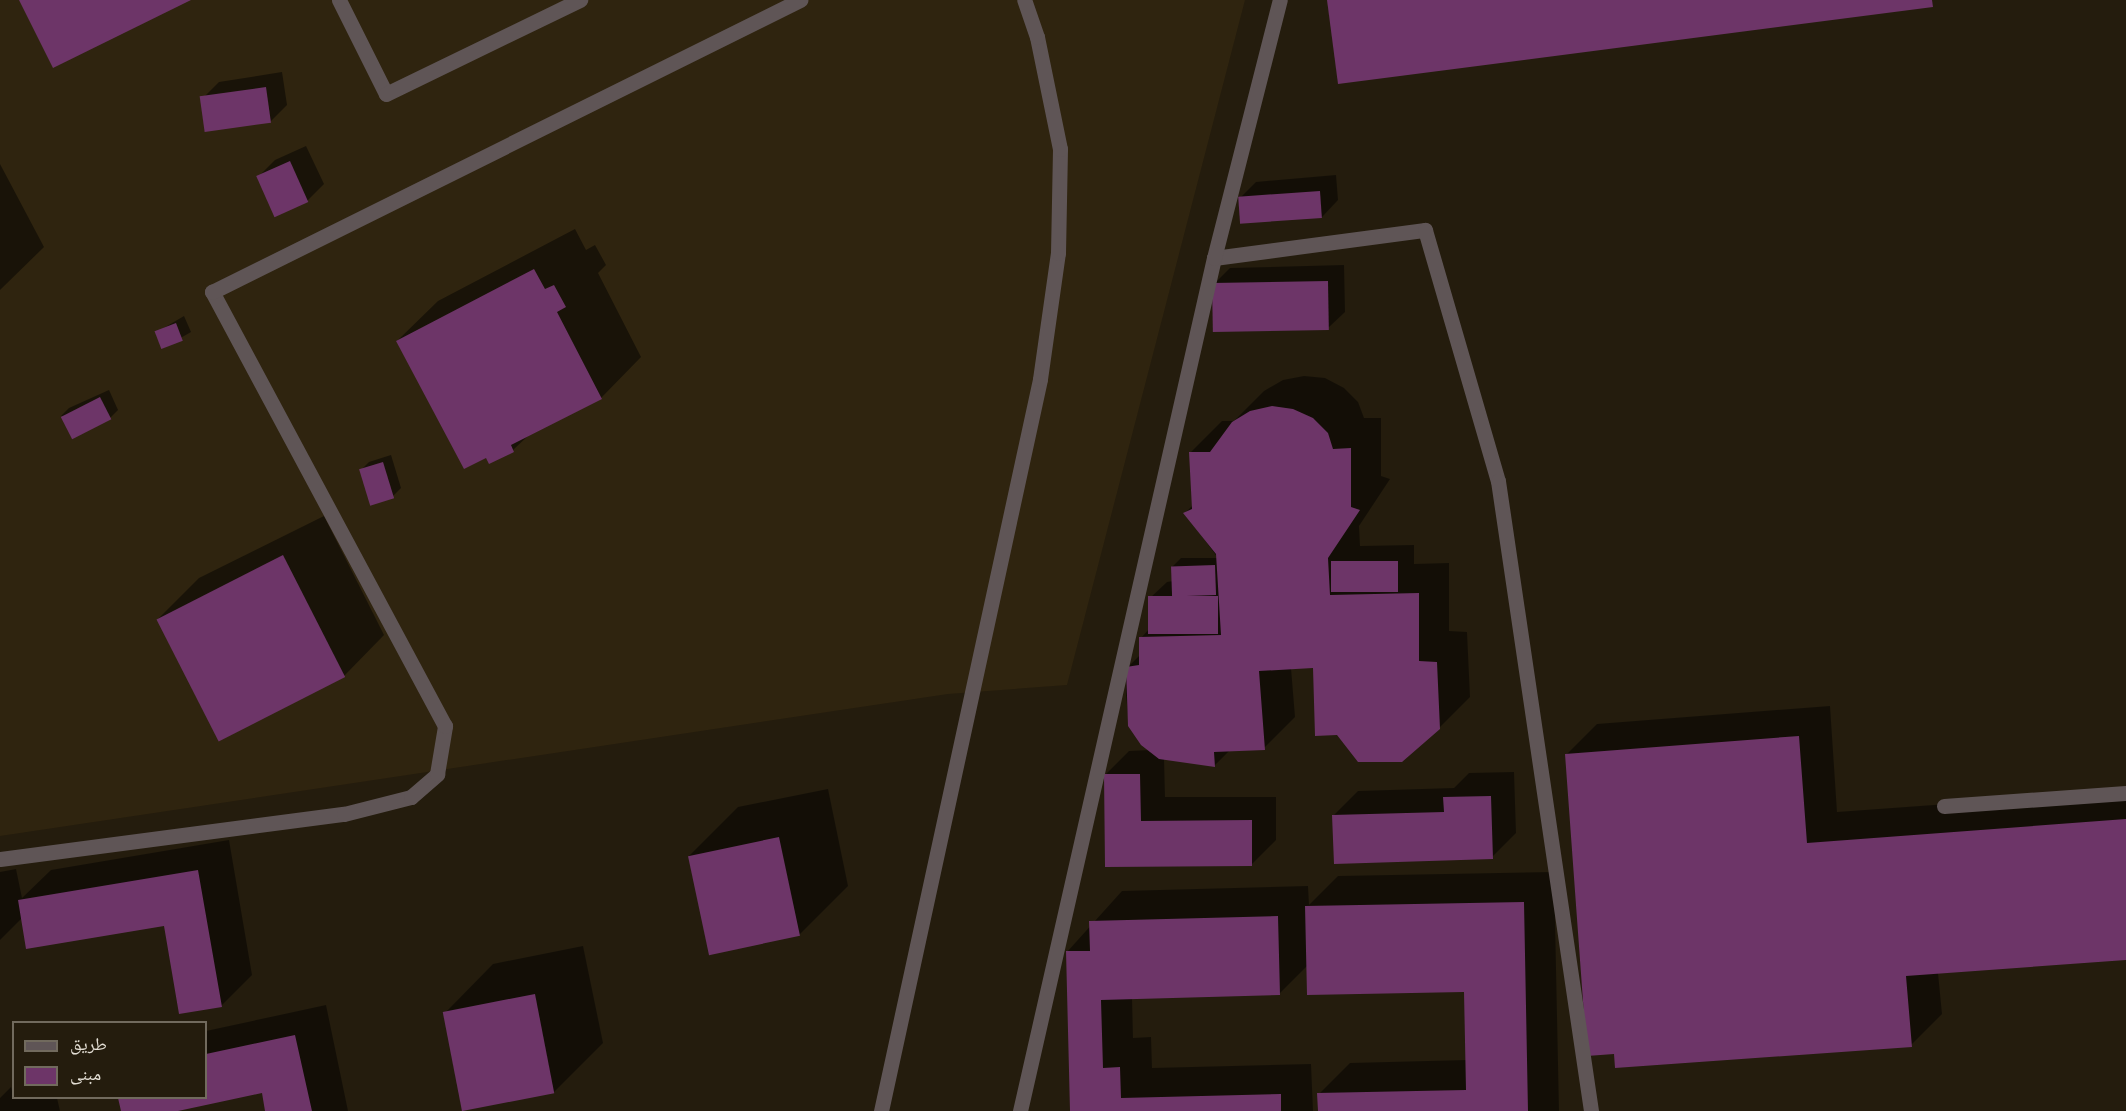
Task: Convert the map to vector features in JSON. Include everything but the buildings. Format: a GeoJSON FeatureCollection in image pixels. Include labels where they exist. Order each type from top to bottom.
{"type":"FeatureCollection","features":[{"type":"Feature","properties":{"kind":"street"},"geometry":{"type":"LineString","coordinates":[[339,0],[386,94],[580,0]]}},
{"type":"Feature","properties":{"kind":"street"},"geometry":{"type":"LineString","coordinates":[[0,859],[344,813],[411,797],[437,774],[445,726],[212,292],[800,0]]}},
{"type":"Feature","properties":{"kind":"street"},"geometry":{"type":"LineString","coordinates":[[881,1111],[1040,379],[1058,253],[1060,148],[1037,38],[1024,0]]}},
{"type":"Feature","properties":{"kind":"street"},"geometry":{"type":"LineString","coordinates":[[1020,1111],[1214,258],[1280,0]]}},
{"type":"Feature","properties":{"kind":"street"},"geometry":{"type":"LineString","coordinates":[[1214,258],[1425,230],[1498,481],[1591,1111]]}},
{"type":"Feature","properties":{"kind":"street"},"geometry":{"type":"LineString","coordinates":[[1944,806],[2126,793]]}},
{"type":"Feature","properties":{"kind":"shaded area"},"geometry":{"type":"Polygon","coordinates":[[[0,0],[1245,0],[1067,685],[948,694],[0,836],[0,0]]]}}]}
